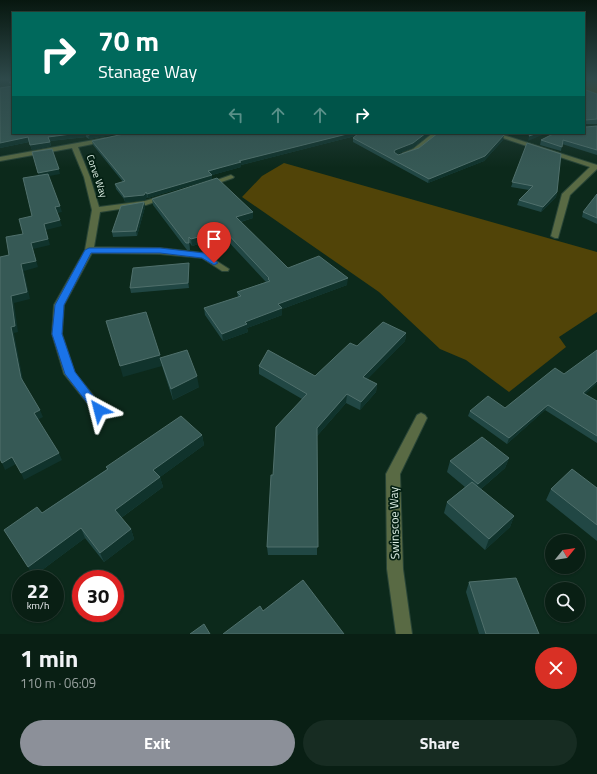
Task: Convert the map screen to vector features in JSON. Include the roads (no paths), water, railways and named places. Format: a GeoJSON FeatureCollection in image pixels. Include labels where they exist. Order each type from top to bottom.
{"type":"FeatureCollection","features":[{"type":"Feature","properties":{"kind":"street"},"geometry":{"type":"LineString","coordinates":[[398,156],[415,150],[436,134]]}},
{"type":"Feature","properties":{"kind":"street"},"geometry":{"type":"LineString","coordinates":[[494,134],[596,167]]}},
{"type":"Feature","properties":{"kind":"street"},"geometry":{"type":"LineString","coordinates":[[0,159],[110,139]]}},
{"type":"Feature","properties":{"kind":"street"},"geometry":{"type":"LineString","coordinates":[[530,146],[543,140]]}},
{"type":"Feature","properties":{"kind":"street","name":"Corve Way"},"geometry":{"type":"LineString","coordinates":[[74,146],[87,177],[96,210],[89,250],[59,305],[57,334],[70,374],[99,410]]}},
{"type":"Feature","properties":{"kind":"street"},"geometry":{"type":"LineString","coordinates":[[555,236],[566,194],[596,167]]}},
{"type":"Feature","properties":{"kind":"street"},"geometry":{"type":"LineString","coordinates":[[196,188],[231,177]]}},
{"type":"Feature","properties":{"kind":"street"},"geometry":{"type":"LineString","coordinates":[[96,210],[146,203],[174,194]]}},
{"type":"Feature","properties":{"kind":"street"},"geometry":{"type":"LineString","coordinates":[[89,250],[160,251],[204,256],[225,269]]}},
{"type":"Feature","properties":{"kind":"street","name":"Swinscoe Way"},"geometry":{"type":"LineString","coordinates":[[404,634],[395,569],[393,474],[421,418]]}}]}
